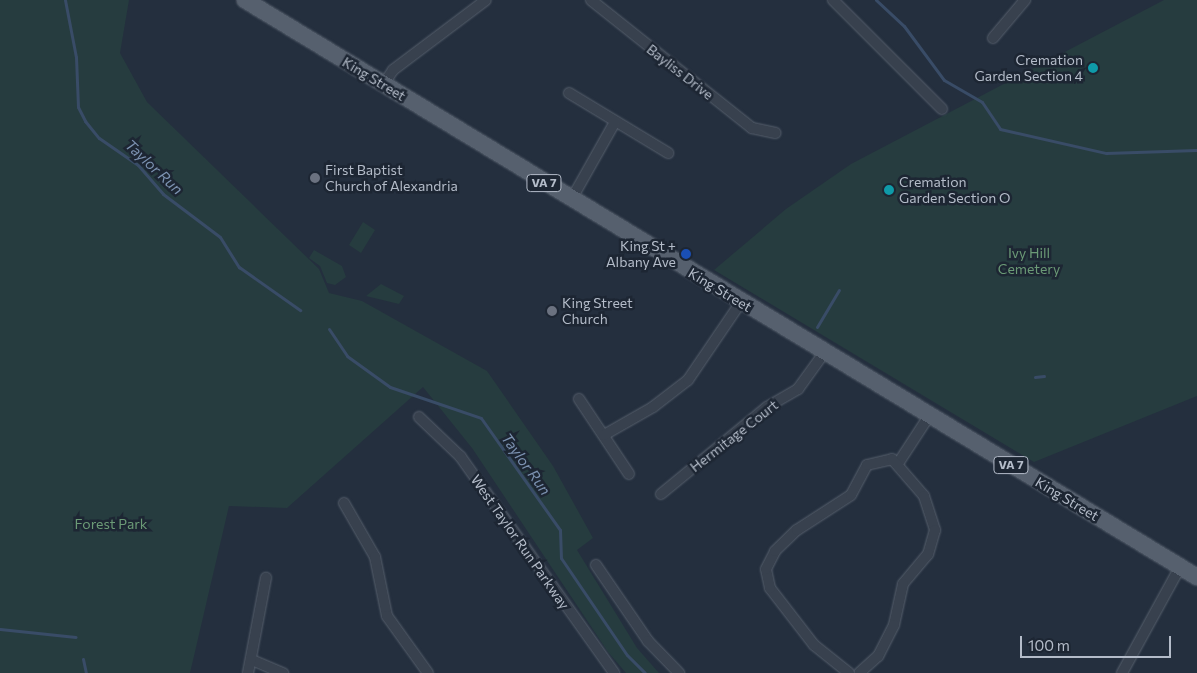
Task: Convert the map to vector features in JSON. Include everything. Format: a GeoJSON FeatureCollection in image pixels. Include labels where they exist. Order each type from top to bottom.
{"type":"FeatureCollection","features":[{"type":"Feature","properties":{"kind":"main road","name":"King Street"},"geometry":{"type":"LineString","coordinates":[[245,0],[571,200],[1197,578]]}},
{"type":"Feature","properties":{"kind":"street"},"geometry":{"type":"LineString","coordinates":[[383,85],[392,70],[486,0]]}},
{"type":"Feature","properties":{"kind":"street","name":"Bayliss Drive"},"geometry":{"type":"LineString","coordinates":[[591,0],[752,128],[774,133]]}},
{"type":"Feature","properties":{"kind":"street"},"geometry":{"type":"LineString","coordinates":[[993,38],[1025,0]]}},
{"type":"Feature","properties":{"kind":"street"},"geometry":{"type":"LineString","coordinates":[[836,1],[942,109]]}},
{"type":"Feature","properties":{"kind":"street"},"geometry":{"type":"LineString","coordinates":[[569,93],[668,153]]}},
{"type":"Feature","properties":{"kind":"street"},"geometry":{"type":"LineString","coordinates":[[571,200],[615,122]]}},
{"type":"Feature","properties":{"kind":"street"},"geometry":{"type":"LineString","coordinates":[[604,435],[653,407],[688,380],[741,302]]}},
{"type":"Feature","properties":{"kind":"street","name":"Hermitage Court"},"geometry":{"type":"LineString","coordinates":[[661,494],[767,407],[798,389],[824,353]]}},
{"type":"Feature","properties":{"kind":"street"},"geometry":{"type":"LineString","coordinates":[[579,399],[629,474]]}},
{"type":"Feature","properties":{"kind":"street"},"geometry":{"type":"LineString","coordinates":[[899,462],[928,416]]}},
{"type":"Feature","properties":{"kind":"street","name":"West Taylor Run Parkway"},"geometry":{"type":"LineString","coordinates":[[419,417],[460,456],[614,673]]}},
{"type":"Feature","properties":{"kind":"street"},"geometry":{"type":"LineString","coordinates":[[848,673],[814,645],[770,588],[766,569],[776,551],[797,530],[851,495],[867,465],[884,459],[899,462],[931,508],[933,543],[908,575],[894,625],[878,656],[859,673]]}},
{"type":"Feature","properties":{"kind":"street"},"geometry":{"type":"LineString","coordinates":[[344,503],[375,557],[390,620],[428,673]]}},
{"type":"Feature","properties":{"kind":"street"},"geometry":{"type":"LineString","coordinates":[[596,564],[648,641],[679,673]]}},
{"type":"Feature","properties":{"kind":"street"},"geometry":{"type":"LineString","coordinates":[[1122,673],[1180,567]]}},
{"type":"Feature","properties":{"kind":"street"},"geometry":{"type":"LineString","coordinates":[[248,673],[252,660],[266,578]]}},
{"type":"Feature","properties":{"kind":"street"},"geometry":{"type":"LineString","coordinates":[[252,660],[283,673]]}},
{"type":"Feature","properties":{"kind":"green space","name":"Forest Park"},"geometry":{"type":"Polygon","coordinates":[[[0,0],[129,0],[120,53],[147,102],[319,269],[329,293],[362,301],[487,371],[553,466],[593,538],[577,550],[637,648],[659,673],[626,673],[608,652],[472,448],[423,387],[287,508],[229,506],[190,673],[0,673],[0,0]]]}},
{"type":"Feature","properties":{"kind":"green space","name":"Ivy Hill Cemetery"},"geometry":{"type":"Polygon","coordinates":[[[1164,0],[1197,0],[1197,396],[1034,462],[714,270],[786,209],[851,164],[1164,0]]]}},
{"type":"Feature","properties":{"kind":"green space"},"geometry":{"type":"Polygon","coordinates":[[[363,222],[375,230],[361,253],[349,245],[363,222]]]}},
{"type":"Feature","properties":{"kind":"green space"},"geometry":{"type":"Polygon","coordinates":[[[314,250],[342,266],[346,277],[335,285],[327,283],[320,266],[309,258],[314,250]]]}},
{"type":"Feature","properties":{"kind":"green space"},"geometry":{"type":"Polygon","coordinates":[[[381,284],[404,296],[399,304],[366,296],[381,284]]]}},
{"type":"Feature","properties":{"kind":"waterway","name":"Taylor Run"},"geometry":{"type":"LineString","coordinates":[[65,0],[76,57],[78,107],[85,121],[99,138],[138,165],[163,194],[220,237],[239,267],[300,310]]}},
{"type":"Feature","properties":{"kind":"waterway"},"geometry":{"type":"LineString","coordinates":[[876,0],[904,26],[944,80],[982,102],[1000,129],[1106,153],[1197,150]]}},
{"type":"Feature","properties":{"kind":"waterway"},"geometry":{"type":"LineString","coordinates":[[817,327],[839,290]]}},
{"type":"Feature","properties":{"kind":"waterway","name":"Taylor Run"},"geometry":{"type":"LineString","coordinates":[[329,329],[347,356],[390,387],[481,418],[560,530],[561,558],[627,655],[645,673]]}},
{"type":"Feature","properties":{"kind":"waterway"},"geometry":{"type":"LineString","coordinates":[[1035,377],[1044,376]]}},
{"type":"Feature","properties":{"kind":"waterway"},"geometry":{"type":"LineString","coordinates":[[0,629],[76,637]]}},
{"type":"Feature","properties":{"kind":"waterway"},"geometry":{"type":"LineString","coordinates":[[83,659],[86,673]]}},
{"type":"Feature","properties":{"kind":"place","name":"Cremation Garden Section 4"},"geometry":{"type":"Point","coordinates":[1093,68]}},
{"type":"Feature","properties":{"kind":"place","name":"First Baptist Church of Alexandria"},"geometry":{"type":"Point","coordinates":[315,178]}},
{"type":"Feature","properties":{"kind":"place","name":"Cremation Garden Section O"},"geometry":{"type":"Point","coordinates":[889,190]}},
{"type":"Feature","properties":{"kind":"place","name":"King St + Albany Ave"},"geometry":{"type":"Point","coordinates":[686,254]}},
{"type":"Feature","properties":{"kind":"place","name":"King Street Church"},"geometry":{"type":"Point","coordinates":[552,311]}}]}
